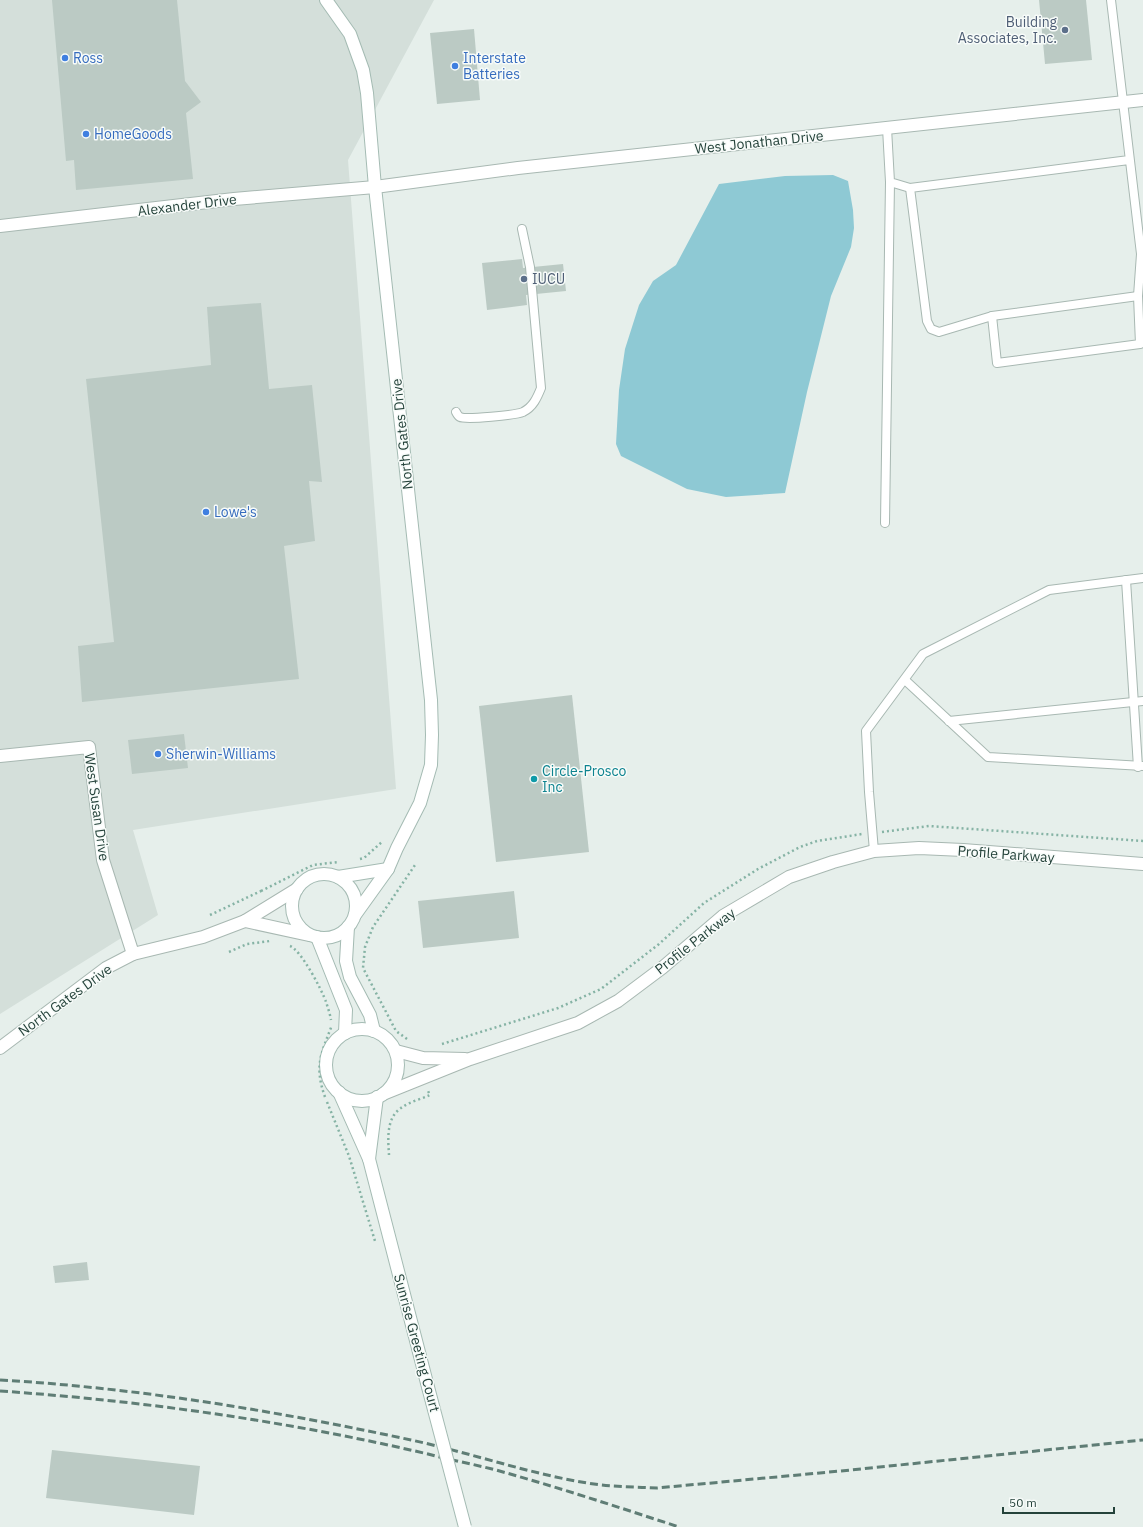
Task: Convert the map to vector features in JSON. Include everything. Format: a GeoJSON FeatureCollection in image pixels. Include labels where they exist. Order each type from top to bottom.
{"type":"FeatureCollection","features":[{"type":"Feature","properties":{"kind":"street","name":"North Gates Drive"},"geometry":{"type":"LineString","coordinates":[[326,0],[350,34],[363,70],[367,93],[375,187],[431,700],[431,765],[420,803],[388,869],[355,914]]}},
{"type":"Feature","properties":{"kind":"street","name":"West Jonathan Drive"},"geometry":{"type":"LineString","coordinates":[[375,187],[518,168],[1143,100]]}},
{"type":"Feature","properties":{"kind":"street","name":"Alexander Drive"},"geometry":{"type":"LineString","coordinates":[[0,226],[234,199],[375,187]]}},
{"type":"Feature","properties":{"kind":"street","name":"West Susan Drive"},"geometry":{"type":"LineString","coordinates":[[0,756],[89,746],[103,860],[133,954]]}},
{"type":"Feature","properties":{"kind":"street","name":"Profile Parkway"},"geometry":{"type":"LineString","coordinates":[[380,1095],[470,1059],[578,1023],[625,996],[662,968],[724,916],[789,877],[833,862],[874,851],[918,848],[1143,864]]}},
{"type":"Feature","properties":{"kind":"street"},"geometry":{"type":"LineString","coordinates":[[338,877],[388,869]]}},
{"type":"Feature","properties":{"kind":"street"},"geometry":{"type":"LineString","coordinates":[[345,1033],[346,1010],[313,936],[300,928],[292,909],[292,898],[296,889],[311,876],[320,874],[329,874],[338,877],[348,885],[355,897],[355,914],[348,927],[346,961],[350,977],[370,1015],[374,1031]]}},
{"type":"Feature","properties":{"kind":"street","name":"North Gates Drive"},"geometry":{"type":"LineString","coordinates":[[0,1048],[106,968],[133,954],[203,937],[245,921],[296,889]]}},
{"type":"Feature","properties":{"kind":"street"},"geometry":{"type":"LineString","coordinates":[[245,921],[325,938],[334,936],[348,927]]}},
{"type":"Feature","properties":{"kind":"street"},"geometry":{"type":"LineString","coordinates":[[356,1029],[368,1029],[374,1031],[389,1041],[396,1051],[398,1062],[397,1074],[392,1085],[380,1095],[372,1099],[360,1101],[349,1098],[339,1092],[331,1084],[327,1073],[326,1061],[329,1050],[336,1040],[345,1033],[356,1029]]}},
{"type":"Feature","properties":{"kind":"street","name":"Profile Parkway"},"geometry":{"type":"LineString","coordinates":[[396,1051],[423,1058],[470,1059]]}},
{"type":"Feature","properties":{"kind":"street","name":"Sunrise Greeting Court"},"geometry":{"type":"LineString","coordinates":[[339,1092],[369,1159],[465,1527]]}},
{"type":"Feature","properties":{"kind":"street","name":"Sunrise Greeting Court"},"geometry":{"type":"LineString","coordinates":[[369,1159],[380,1095]]}},
{"type":"Feature","properties":{"kind":"lane"},"geometry":{"type":"LineString","coordinates":[[992,316],[997,363],[1140,344],[1138,296],[1140,254],[1111,0]]}},
{"type":"Feature","properties":{"kind":"lane"},"geometry":{"type":"LineString","coordinates":[[886,523],[890,182],[887,128]]}},
{"type":"Feature","properties":{"kind":"lane"},"geometry":{"type":"LineString","coordinates":[[890,182],[910,188],[1129,160]]}},
{"type":"Feature","properties":{"kind":"lane"},"geometry":{"type":"LineString","coordinates":[[910,188],[927,321],[932,329],[940,332],[992,316],[1138,296]]}},
{"type":"Feature","properties":{"kind":"lane"},"geometry":{"type":"LineString","coordinates":[[456,412],[460,417],[470,418],[506,415],[523,412],[536,402],[541,388],[530,267],[522,229]]}},
{"type":"Feature","properties":{"kind":"lane"},"geometry":{"type":"LineString","coordinates":[[874,851],[868,792],[866,731],[923,654],[1049,590],[1143,578]]}},
{"type":"Feature","properties":{"kind":"lane"},"geometry":{"type":"LineString","coordinates":[[905,680],[988,757],[1140,767],[1126,580]]}},
{"type":"Feature","properties":{"kind":"lane"},"geometry":{"type":"LineString","coordinates":[[949,721],[1143,701]]}},
{"type":"Feature","properties":{"kind":"path"},"geometry":{"type":"LineString","coordinates":[[910,828],[929,826],[1143,842]]}},
{"type":"Feature","properties":{"kind":"path"},"geometry":{"type":"LineString","coordinates":[[439,1044],[558,1008],[601,989],[659,944],[704,903],[758,869],[800,847],[817,840],[828,839]]}},
{"type":"Feature","properties":{"kind":"path"},"geometry":{"type":"LineString","coordinates":[[357,859],[364,858],[383,841]]}},
{"type":"Feature","properties":{"kind":"path"},"geometry":{"type":"LineString","coordinates":[[210,916],[313,865],[343,862]]}},
{"type":"Feature","properties":{"kind":"path"},"geometry":{"type":"LineString","coordinates":[[409,1041],[396,1031],[363,968],[365,947],[373,927],[415,864]]}},
{"type":"Feature","properties":{"kind":"path"},"geometry":{"type":"LineString","coordinates":[[261,891],[264,896]]}},
{"type":"Feature","properties":{"kind":"path"},"geometry":{"type":"LineString","coordinates":[[229,952],[247,944],[277,940]]}},
{"type":"Feature","properties":{"kind":"path"},"geometry":{"type":"LineString","coordinates":[[288,945],[294,947],[304,960],[326,1000],[332,1024],[320,1053],[319,1069],[321,1085],[349,1156],[376,1244]]}},
{"type":"Feature","properties":{"kind":"path"},"geometry":{"type":"LineString","coordinates":[[389,1155],[388,1131],[393,1117],[400,1108],[430,1095],[428,1090]]}},
{"type":"Feature","properties":{"kind":"shaded area"},"geometry":{"type":"Polygon","coordinates":[[[0,0],[434,0],[348,160],[396,789],[133,830],[158,915],[0,1014],[0,0]]]}},
{"type":"Feature","properties":{"kind":"water"},"geometry":{"type":"Polygon","coordinates":[[[833,175],[848,181],[853,210],[854,228],[851,247],[831,296],[807,392],[785,493],[726,497],[687,489],[621,456],[616,444],[619,390],[625,349],[639,305],[653,281],[676,265],[719,184],[785,176],[833,175]]]}},
{"type":"Feature","properties":{"kind":"building"},"geometry":{"type":"Polygon","coordinates":[[[52,0],[177,0],[185,81],[201,102],[186,113],[193,179],[76,190],[74,160],[66,161],[52,0]]]}},
{"type":"Feature","properties":{"kind":"building","name":"Building Associates, Inc."},"geometry":{"type":"Polygon","coordinates":[[[1039,0],[1086,0],[1092,60],[1045,64],[1039,0]]]}},
{"type":"Feature","properties":{"kind":"building","name":"Interstate Batteries"},"geometry":{"type":"Polygon","coordinates":[[[474,29],[480,100],[437,104],[430,33],[474,29]]]}},
{"type":"Feature","properties":{"kind":"building","name":"IUCU"},"geometry":{"type":"Polygon","coordinates":[[[522,259],[523,268],[563,264],[566,291],[526,295],[527,305],[487,310],[482,263],[522,259]]]}},
{"type":"Feature","properties":{"kind":"building","name":"Lowe's"},"geometry":{"type":"Polygon","coordinates":[[[261,303],[269,389],[312,385],[322,482],[309,481],[315,541],[284,546],[299,679],[82,702],[78,646],[114,642],[86,379],[211,365],[207,307],[261,303]]]}},
{"type":"Feature","properties":{"kind":"building","name":"Circle-Prosco Inc"},"geometry":{"type":"Polygon","coordinates":[[[572,695],[589,852],[496,862],[479,706],[572,695]]]}},
{"type":"Feature","properties":{"kind":"building","name":"Sherwin-Williams"},"geometry":{"type":"Polygon","coordinates":[[[184,734],[188,768],[132,774],[128,740],[184,734]]]}},
{"type":"Feature","properties":{"kind":"building"},"geometry":{"type":"Polygon","coordinates":[[[514,891],[519,938],[423,948],[418,901],[514,891]]]}},
{"type":"Feature","properties":{"kind":"building"},"geometry":{"type":"Polygon","coordinates":[[[87,1262],[89,1280],[55,1283],[53,1266],[87,1262]]]}},
{"type":"Feature","properties":{"kind":"building"},"geometry":{"type":"Polygon","coordinates":[[[52,1450],[200,1466],[194,1515],[46,1498],[52,1450]]]}},
{"type":"Feature","properties":{"kind":"railway"},"geometry":{"type":"LineString","coordinates":[[0,1380],[155,1395],[258,1410],[411,1440],[525,1470],[571,1480],[626,1487],[657,1488],[1143,1440]]}},
{"type":"Feature","properties":{"kind":"railway"},"geometry":{"type":"LineString","coordinates":[[0,1391],[108,1400],[215,1414],[269,1422],[375,1442],[496,1470],[565,1490],[679,1527]]}},
{"type":"Feature","properties":{"kind":"place","name":"Building Associates, Inc."},"geometry":{"type":"Point","coordinates":[1065,30]}},
{"type":"Feature","properties":{"kind":"place","name":"Ross"},"geometry":{"type":"Point","coordinates":[65,58]}},
{"type":"Feature","properties":{"kind":"place","name":"Interstate Batteries"},"geometry":{"type":"Point","coordinates":[455,66]}},
{"type":"Feature","properties":{"kind":"place","name":"HomeGoods"},"geometry":{"type":"Point","coordinates":[86,134]}},
{"type":"Feature","properties":{"kind":"place","name":"IUCU"},"geometry":{"type":"Point","coordinates":[524,279]}},
{"type":"Feature","properties":{"kind":"place","name":"Lowe's"},"geometry":{"type":"Point","coordinates":[206,512]}},
{"type":"Feature","properties":{"kind":"place","name":"Sherwin-Williams"},"geometry":{"type":"Point","coordinates":[158,754]}},
{"type":"Feature","properties":{"kind":"place","name":"Circle-Prosco Inc"},"geometry":{"type":"Point","coordinates":[534,779]}}]}
